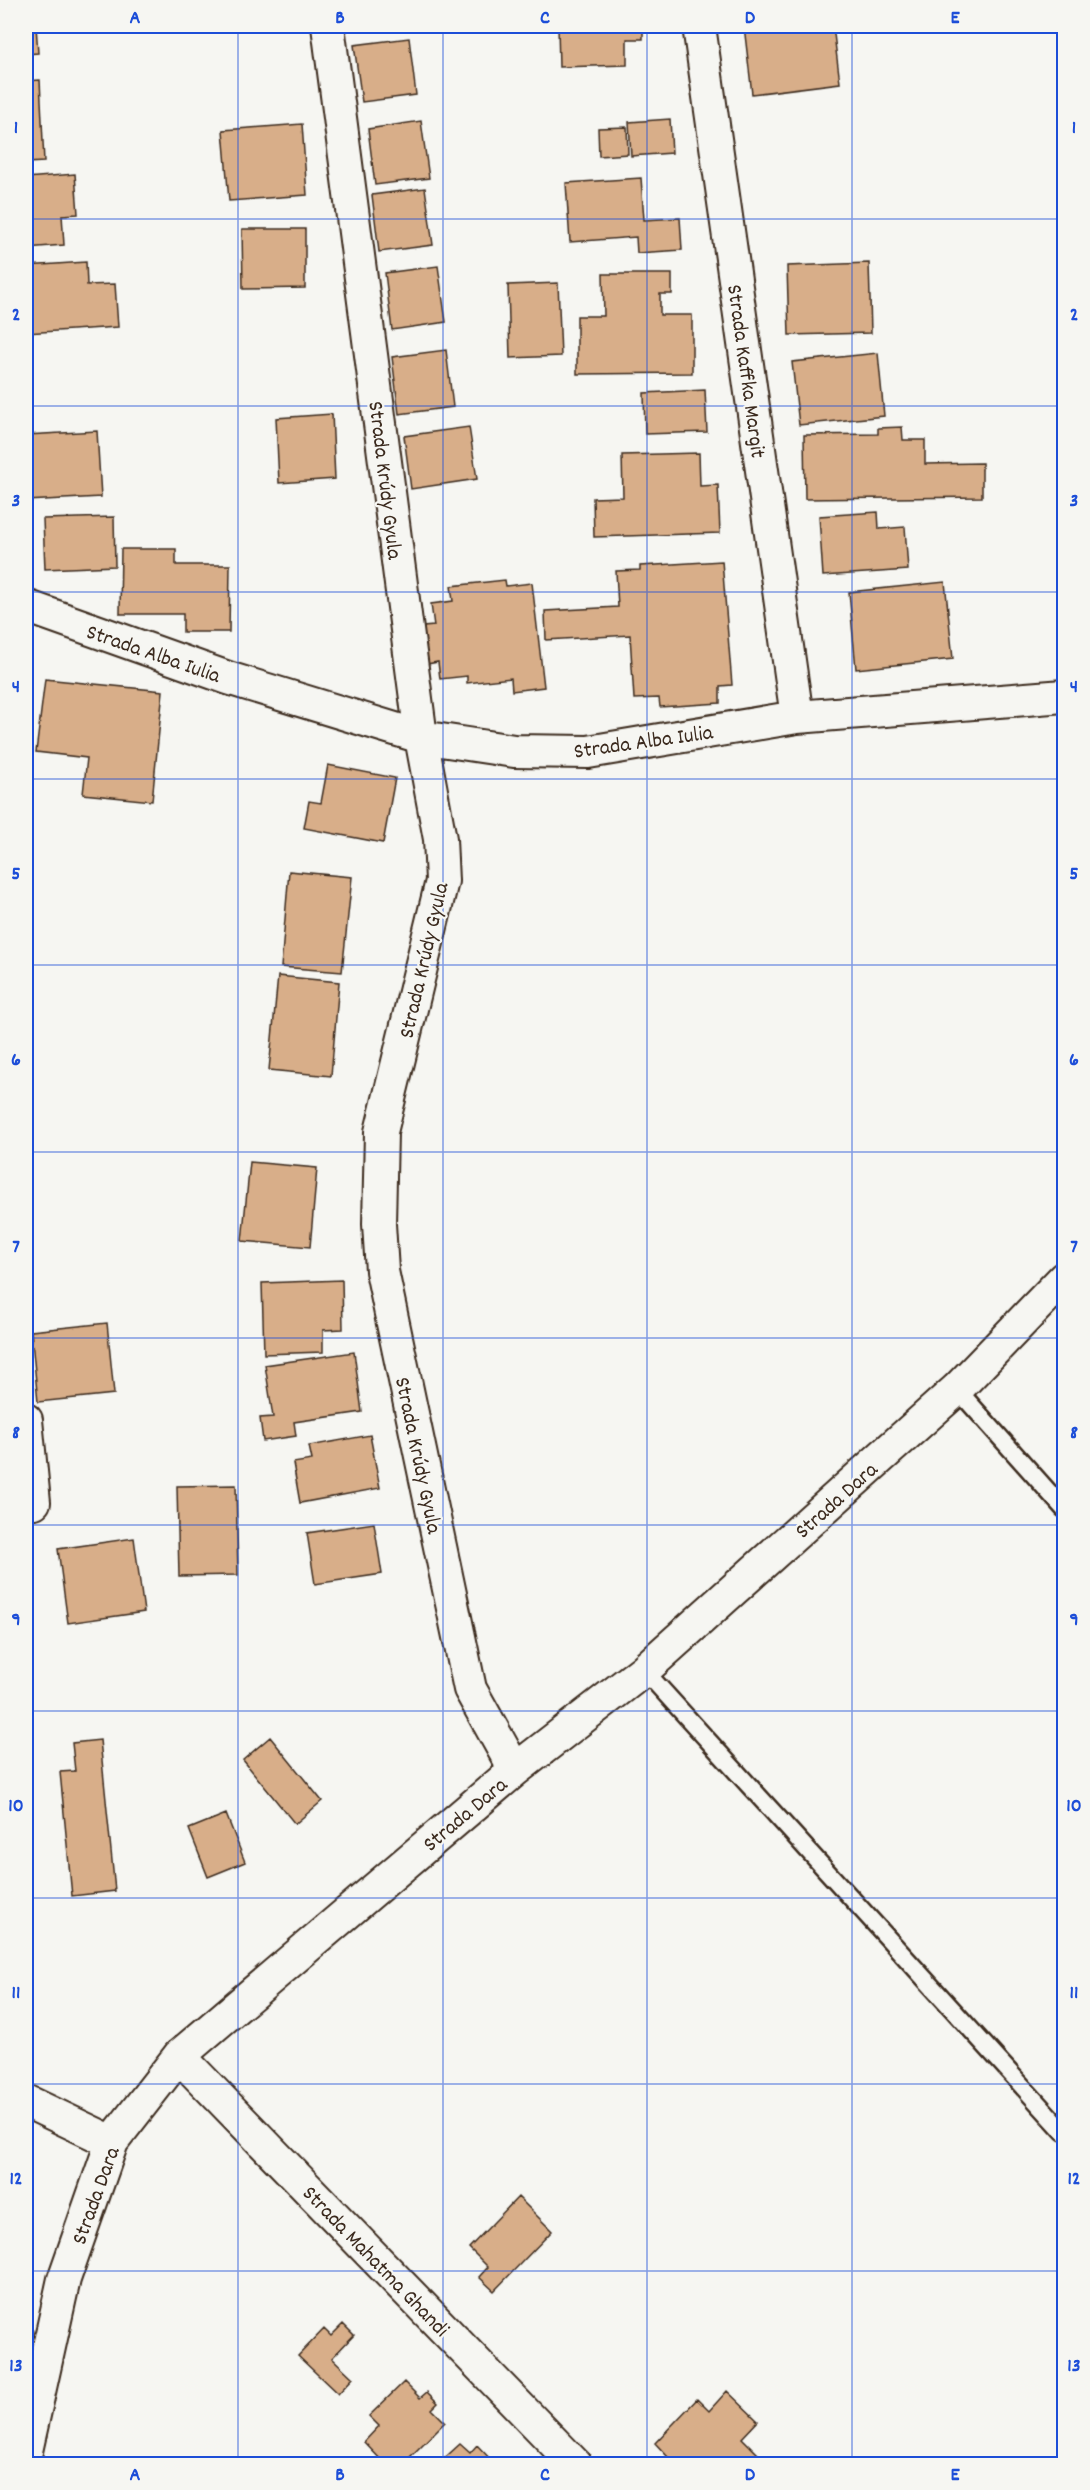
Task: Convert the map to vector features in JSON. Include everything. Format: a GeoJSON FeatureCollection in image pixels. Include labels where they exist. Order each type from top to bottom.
{"type":"FeatureCollection","features":[{"type":"Feature","properties":{"kind":"street","name":"Strada Krúdy Gyula"},"geometry":{"type":"LineString","coordinates":[[328,26],[421,736],[440,839],[442,881],[381,1132],[379,1224],[382,1271],[470,1689],[515,1770]]}},
{"type":"Feature","properties":{"kind":"street","name":"Strada Kaffka Margit"},"geometry":{"type":"LineString","coordinates":[[699,26],[797,717]]}},
{"type":"Feature","properties":{"kind":"street","name":"Strada Alba Iulia"},"geometry":{"type":"LineString","coordinates":[[26,606],[228,678],[421,736],[514,750],[588,752],[797,717],[1065,696]]}},
{"type":"Feature","properties":{"kind":"street","name":"Strada Dara"},"geometry":{"type":"LineString","coordinates":[[26,2451],[64,2278],[112,2142],[179,2056],[515,1770],[644,1670],[957,1389],[1065,1278]]}},
{"type":"Feature","properties":{"kind":"street"},"geometry":{"type":"LineString","coordinates":[[26,1420],[34,1502]]}},
{"type":"Feature","properties":{"kind":"street","name":"Strada Mahatma Ghandi"},"geometry":{"type":"LineString","coordinates":[[179,2056],[575,2464]]}},
{"type":"Feature","properties":{"kind":"street"},"geometry":{"type":"LineString","coordinates":[[26,2101],[112,2142]]}},
{"type":"Feature","properties":{"kind":"lane"},"geometry":{"type":"LineString","coordinates":[[957,1389],[1065,1509]]}},
{"type":"Feature","properties":{"kind":"lane"},"geometry":{"type":"LineString","coordinates":[[644,1670],[1065,2132]]}},
{"type":"Feature","properties":{"kind":"building"},"geometry":{"type":"Polygon","coordinates":[[[26,26],[36,26],[38,53],[26,54],[26,26]]]}},
{"type":"Feature","properties":{"kind":"building"},"geometry":{"type":"Polygon","coordinates":[[[558,26],[643,26],[643,39],[627,39],[627,65],[559,67],[558,26]]]}},
{"type":"Feature","properties":{"kind":"building"},"geometry":{"type":"Polygon","coordinates":[[[744,26],[833,26],[840,83],[752,94],[744,26]]]}},
{"type":"Feature","properties":{"kind":"building"},"geometry":{"type":"Polygon","coordinates":[[[409,38],[416,95],[362,102],[354,45],[409,38]]]}},
{"type":"Feature","properties":{"kind":"building"},"geometry":{"type":"Polygon","coordinates":[[[40,80],[44,162],[26,163],[26,81],[40,80]]]}},
{"type":"Feature","properties":{"kind":"building"},"geometry":{"type":"Polygon","coordinates":[[[670,119],[672,153],[631,156],[629,122],[670,119]]]}},
{"type":"Feature","properties":{"kind":"building"},"geometry":{"type":"Polygon","coordinates":[[[421,121],[429,178],[375,185],[368,129],[421,121]]]}},
{"type":"Feature","properties":{"kind":"building"},"geometry":{"type":"Polygon","coordinates":[[[302,124],[307,195],[229,201],[223,130],[302,124]]]}},
{"type":"Feature","properties":{"kind":"building"},"geometry":{"type":"Polygon","coordinates":[[[627,127],[628,154],[599,156],[598,128],[627,127]]]}},
{"type":"Feature","properties":{"kind":"building"},"geometry":{"type":"Polygon","coordinates":[[[75,174],[78,214],[62,215],[64,245],[26,248],[26,178],[75,174]]]}},
{"type":"Feature","properties":{"kind":"building"},"geometry":{"type":"Polygon","coordinates":[[[641,178],[644,220],[680,218],[682,250],[637,253],[636,237],[570,242],[566,183],[641,178]]]}},
{"type":"Feature","properties":{"kind":"building"},"geometry":{"type":"Polygon","coordinates":[[[425,188],[433,245],[379,252],[372,195],[425,188]]]}},
{"type":"Feature","properties":{"kind":"building"},"geometry":{"type":"Polygon","coordinates":[[[242,229],[305,229],[305,288],[243,289],[242,229]]]}},
{"type":"Feature","properties":{"kind":"building"},"geometry":{"type":"Polygon","coordinates":[[[86,262],[87,285],[115,284],[118,327],[26,333],[26,266],[86,262]]]}},
{"type":"Feature","properties":{"kind":"building"},"geometry":{"type":"Polygon","coordinates":[[[869,263],[871,333],[789,335],[787,266],[869,263]]]}},
{"type":"Feature","properties":{"kind":"building"},"geometry":{"type":"Polygon","coordinates":[[[438,266],[446,322],[392,330],[385,273],[438,266]]]}},
{"type":"Feature","properties":{"kind":"building"},"geometry":{"type":"Polygon","coordinates":[[[603,274],[672,274],[672,294],[660,294],[660,315],[692,315],[692,373],[577,374],[577,316],[604,316],[603,274]]]}},
{"type":"Feature","properties":{"kind":"building"},"geometry":{"type":"Polygon","coordinates":[[[558,283],[561,356],[510,358],[508,285],[558,283]]]}},
{"type":"Feature","properties":{"kind":"building"},"geometry":{"type":"Polygon","coordinates":[[[446,350],[453,407],[399,414],[392,357],[446,350]]]}},
{"type":"Feature","properties":{"kind":"building"},"geometry":{"type":"Polygon","coordinates":[[[878,353],[884,416],[799,425],[792,362],[878,353]]]}},
{"type":"Feature","properties":{"kind":"building"},"geometry":{"type":"Polygon","coordinates":[[[705,390],[707,432],[645,434],[644,393],[705,390]]]}},
{"type":"Feature","properties":{"kind":"building"},"geometry":{"type":"Polygon","coordinates":[[[332,414],[335,479],[279,483],[276,418],[332,414]]]}},
{"type":"Feature","properties":{"kind":"building"},"geometry":{"type":"Polygon","coordinates":[[[469,427],[477,479],[411,489],[404,436],[469,427]]]}},
{"type":"Feature","properties":{"kind":"building"},"geometry":{"type":"Polygon","coordinates":[[[902,427],[903,440],[925,440],[925,464],[982,463],[982,497],[805,499],[804,435],[878,434],[878,428],[902,427]]]}},
{"type":"Feature","properties":{"kind":"building"},"geometry":{"type":"Polygon","coordinates":[[[97,431],[101,497],[26,501],[26,435],[97,431]]]}},
{"type":"Feature","properties":{"kind":"building"},"geometry":{"type":"Polygon","coordinates":[[[699,453],[700,486],[718,485],[720,533],[594,537],[593,498],[623,497],[622,455],[699,453]]]}},
{"type":"Feature","properties":{"kind":"building"},"geometry":{"type":"Polygon","coordinates":[[[878,512],[879,529],[905,527],[908,570],[823,576],[819,516],[878,512]]]}},
{"type":"Feature","properties":{"kind":"building"},"geometry":{"type":"Polygon","coordinates":[[[114,517],[115,566],[45,569],[43,519],[114,517]]]}},
{"type":"Feature","properties":{"kind":"building"},"geometry":{"type":"Polygon","coordinates":[[[121,549],[176,549],[176,565],[230,565],[229,632],[183,632],[183,614],[120,614],[121,549]]]}},
{"type":"Feature","properties":{"kind":"building"},"geometry":{"type":"Polygon","coordinates":[[[722,561],[732,685],[720,686],[720,703],[660,707],[659,698],[634,699],[630,635],[546,640],[545,611],[618,607],[616,571],[640,570],[640,566],[722,561]]]}},
{"type":"Feature","properties":{"kind":"building"},"geometry":{"type":"Polygon","coordinates":[[[505,580],[506,586],[532,583],[544,687],[512,691],[511,678],[467,683],[467,676],[440,679],[438,662],[427,664],[423,627],[434,626],[431,604],[453,601],[451,586],[505,580]]]}},
{"type":"Feature","properties":{"kind":"building"},"geometry":{"type":"Polygon","coordinates":[[[945,582],[953,659],[856,669],[849,592],[945,582]]]}},
{"type":"Feature","properties":{"kind":"building"},"geometry":{"type":"Polygon","coordinates":[[[45,679],[163,691],[152,801],[83,794],[87,758],[36,752],[45,679]]]}},
{"type":"Feature","properties":{"kind":"building"},"geometry":{"type":"Polygon","coordinates":[[[328,765],[395,778],[383,843],[304,828],[309,801],[321,803],[328,765]]]}},
{"type":"Feature","properties":{"kind":"building"},"geometry":{"type":"Polygon","coordinates":[[[289,871],[352,877],[342,972],[281,967],[289,871]]]}},
{"type":"Feature","properties":{"kind":"building"},"geometry":{"type":"Polygon","coordinates":[[[278,976],[339,982],[331,1076],[269,1070],[278,976]]]}},
{"type":"Feature","properties":{"kind":"building"},"geometry":{"type":"Polygon","coordinates":[[[250,1162],[317,1168],[310,1247],[242,1241],[250,1162]]]}},
{"type":"Feature","properties":{"kind":"building"},"geometry":{"type":"Polygon","coordinates":[[[342,1280],[343,1329],[323,1330],[323,1352],[264,1354],[262,1283],[342,1280]]]}},
{"type":"Feature","properties":{"kind":"building"},"geometry":{"type":"Polygon","coordinates":[[[107,1323],[114,1394],[38,1402],[31,1331],[107,1323]]]}},
{"type":"Feature","properties":{"kind":"building"},"geometry":{"type":"Polygon","coordinates":[[[354,1352],[362,1412],[294,1422],[296,1436],[263,1441],[260,1418],[273,1417],[265,1365],[354,1352]]]}},
{"type":"Feature","properties":{"kind":"building"},"geometry":{"type":"Polygon","coordinates":[[[370,1435],[380,1488],[300,1503],[293,1463],[312,1460],[309,1446],[370,1435]]]}},
{"type":"Feature","properties":{"kind":"building"},"geometry":{"type":"Polygon","coordinates":[[[236,1485],[238,1575],[179,1576],[177,1486],[236,1485]]]}},
{"type":"Feature","properties":{"kind":"building"},"geometry":{"type":"Polygon","coordinates":[[[374,1523],[382,1574],[315,1584],[307,1533],[374,1523]]]}},
{"type":"Feature","properties":{"kind":"building"},"geometry":{"type":"Polygon","coordinates":[[[134,1538],[144,1612],[68,1623],[58,1549],[134,1538]]]}},
{"type":"Feature","properties":{"kind":"building"},"geometry":{"type":"Polygon","coordinates":[[[270,1737],[322,1801],[295,1824],[243,1760],[270,1737]]]}},
{"type":"Feature","properties":{"kind":"building"},"geometry":{"type":"Polygon","coordinates":[[[100,1740],[115,1891],[72,1896],[60,1772],[75,1771],[72,1743],[100,1740]]]}},
{"type":"Feature","properties":{"kind":"building"},"geometry":{"type":"Polygon","coordinates":[[[226,1814],[245,1862],[208,1877],[189,1829],[226,1814]]]}},
{"type":"Feature","properties":{"kind":"building"},"geometry":{"type":"Polygon","coordinates":[[[518,2197],[552,2231],[494,2291],[479,2277],[488,2267],[469,2248],[518,2197]]]}},
{"type":"Feature","properties":{"kind":"building"},"geometry":{"type":"Polygon","coordinates":[[[343,2324],[354,2335],[332,2358],[353,2378],[338,2394],[298,2356],[324,2329],[331,2336],[343,2324]]]}},
{"type":"Feature","properties":{"kind":"building"},"geometry":{"type":"Polygon","coordinates":[[[404,2382],[420,2398],[427,2392],[438,2403],[432,2409],[445,2422],[403,2464],[385,2464],[364,2442],[379,2426],[369,2416],[404,2382]]]}},
{"type":"Feature","properties":{"kind":"building"},"geometry":{"type":"Polygon","coordinates":[[[727,2391],[758,2421],[742,2438],[759,2455],[750,2464],[661,2464],[668,2457],[655,2443],[697,2399],[709,2411],[727,2391]]]}},
{"type":"Feature","properties":{"kind":"building"},"geometry":{"type":"Polygon","coordinates":[[[460,2444],[470,2453],[477,2445],[495,2464],[438,2464],[460,2444]]]}}]}
